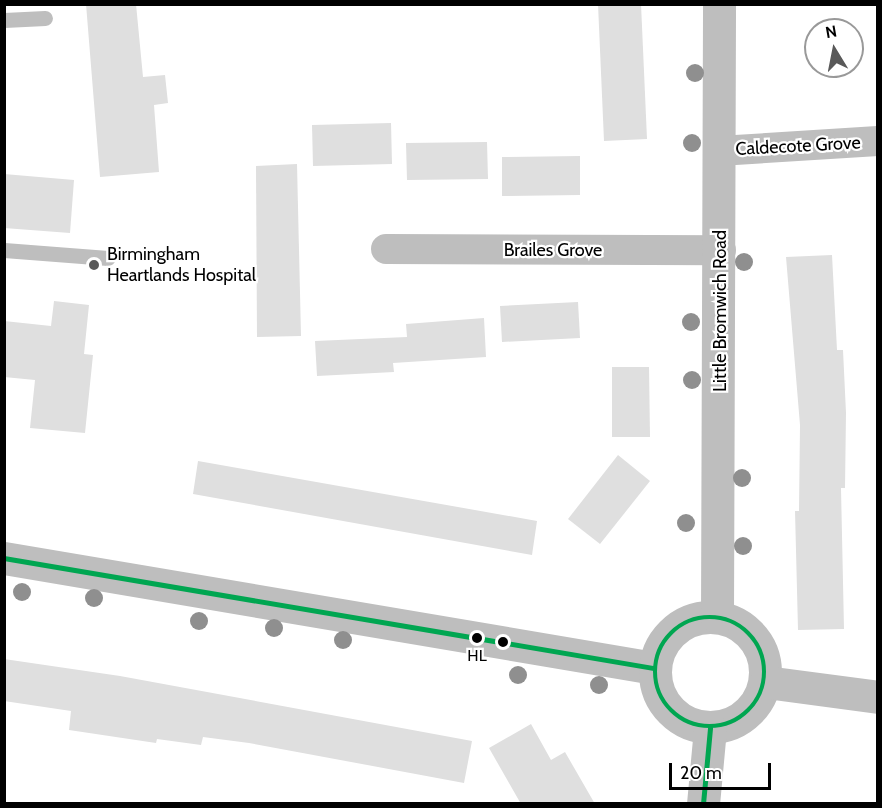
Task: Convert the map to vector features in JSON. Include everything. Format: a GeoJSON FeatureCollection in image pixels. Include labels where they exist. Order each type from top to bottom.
{"type":"FeatureCollection","features":[{"type":"Feature","properties":{"kind":"street","name":"Little Bromwich Road"},"geometry":{"type":"LineString","coordinates":[[717,617],[721,250],[719,4]]}},
{"type":"Feature","properties":{"kind":"street","name":"Caldecote Grove"},"geometry":{"type":"LineString","coordinates":[[719,151],[878,141]]}},
{"type":"Feature","properties":{"kind":"street","name":"Brailes Grove"},"geometry":{"type":"LineString","coordinates":[[386,249],[721,250]]}},
{"type":"Feature","properties":{"kind":"street"},"geometry":{"type":"LineString","coordinates":[[4,558],[654,668]]}},
{"type":"Feature","properties":{"kind":"street"},"geometry":{"type":"LineString","coordinates":[[717,617],[746,630],[760,648],[767,663],[766,682],[758,702],[741,718],[710,728],[695,726],[671,712],[658,693],[654,668],[660,648],[683,624],[717,617]]}},
{"type":"Feature","properties":{"kind":"street"},"geometry":{"type":"LineString","coordinates":[[766,682],[878,697]]}},
{"type":"Feature","properties":{"kind":"street"},"geometry":{"type":"LineString","coordinates":[[703,804],[710,728]]}},
{"type":"Feature","properties":{"kind":"lane"},"geometry":{"type":"LineString","coordinates":[[4,20],[45,18]]}},
{"type":"Feature","properties":{"kind":"lane"},"geometry":{"type":"LineString","coordinates":[[4,250],[108,258]]}},
{"type":"Feature","properties":{"kind":"building"},"geometry":{"type":"Polygon","coordinates":[[[86,4],[136,4],[143,77],[165,75],[168,103],[154,105],[159,172],[100,177],[86,4]]]}},
{"type":"Feature","properties":{"kind":"building"},"geometry":{"type":"Polygon","coordinates":[[[598,4],[641,4],[647,139],[604,141],[598,4]]]}},
{"type":"Feature","properties":{"kind":"building"},"geometry":{"type":"Polygon","coordinates":[[[391,123],[392,164],[313,166],[312,125],[391,123]]]}},
{"type":"Feature","properties":{"kind":"building"},"geometry":{"type":"Polygon","coordinates":[[[487,142],[488,179],[407,180],[406,143],[487,142]]]}},
{"type":"Feature","properties":{"kind":"building"},"geometry":{"type":"Polygon","coordinates":[[[580,156],[580,195],[502,196],[502,157],[580,156]]]}},
{"type":"Feature","properties":{"kind":"building"},"geometry":{"type":"Polygon","coordinates":[[[297,164],[301,336],[257,337],[256,166],[297,164]]]}},
{"type":"Feature","properties":{"kind":"building"},"geometry":{"type":"Polygon","coordinates":[[[4,174],[74,180],[70,233],[4,228],[4,174]]]}},
{"type":"Feature","properties":{"kind":"building"},"geometry":{"type":"Polygon","coordinates":[[[832,255],[837,350],[843,350],[846,413],[845,488],[841,488],[844,629],[798,630],[795,511],[799,511],[800,425],[786,257],[832,255]]]}},
{"type":"Feature","properties":{"kind":"building"},"geometry":{"type":"Polygon","coordinates":[[[54,301],[89,305],[84,354],[93,355],[85,433],[30,428],[35,380],[4,377],[4,321],[51,326],[54,301]]]}},
{"type":"Feature","properties":{"kind":"building"},"geometry":{"type":"Polygon","coordinates":[[[578,302],[580,338],[502,342],[500,306],[578,302]]]}},
{"type":"Feature","properties":{"kind":"building"},"geometry":{"type":"Polygon","coordinates":[[[484,318],[486,357],[393,363],[394,372],[317,376],[315,341],[407,337],[406,324],[484,318]]]}},
{"type":"Feature","properties":{"kind":"building"},"geometry":{"type":"Polygon","coordinates":[[[612,367],[649,367],[650,437],[612,437],[612,367]]]}},
{"type":"Feature","properties":{"kind":"building"},"geometry":{"type":"Polygon","coordinates":[[[618,455],[650,481],[600,544],[568,519],[618,455]]]}},
{"type":"Feature","properties":{"kind":"building"},"geometry":{"type":"Polygon","coordinates":[[[198,461],[537,521],[532,555],[193,494],[198,461]]]}},
{"type":"Feature","properties":{"kind":"building"},"geometry":{"type":"Polygon","coordinates":[[[4,659],[120,676],[472,741],[464,783],[249,743],[203,737],[201,745],[157,739],[156,743],[69,730],[71,711],[4,701],[4,659]]]}},
{"type":"Feature","properties":{"kind":"building"},"geometry":{"type":"Polygon","coordinates":[[[531,724],[551,760],[565,752],[595,804],[521,804],[489,748],[531,724]]]}},
{"type":"Feature","properties":{"kind":"transit line"},"geometry":{"type":"LineString","coordinates":[[4,558],[654,668]]}},
{"type":"Feature","properties":{"kind":"transit line"},"geometry":{"type":"LineString","coordinates":[[710,617],[731,621],[749,633],[761,651],[765,672],[761,693],[749,711],[731,723],[710,727],[689,723],[671,711],[659,693],[655,672],[659,651],[671,633],[689,621],[710,617]]}},
{"type":"Feature","properties":{"kind":"transit line"},"geometry":{"type":"LineString","coordinates":[[703,804],[710,728]]}},
{"type":"Feature","properties":{"kind":"place","name":"Birmingham Heartlands Hospital"},"geometry":{"type":"Point","coordinates":[94,265]}},
{"type":"Feature","properties":{"kind":"place","name":"HL"},"geometry":{"type":"Point","coordinates":[477,638]}}]}
